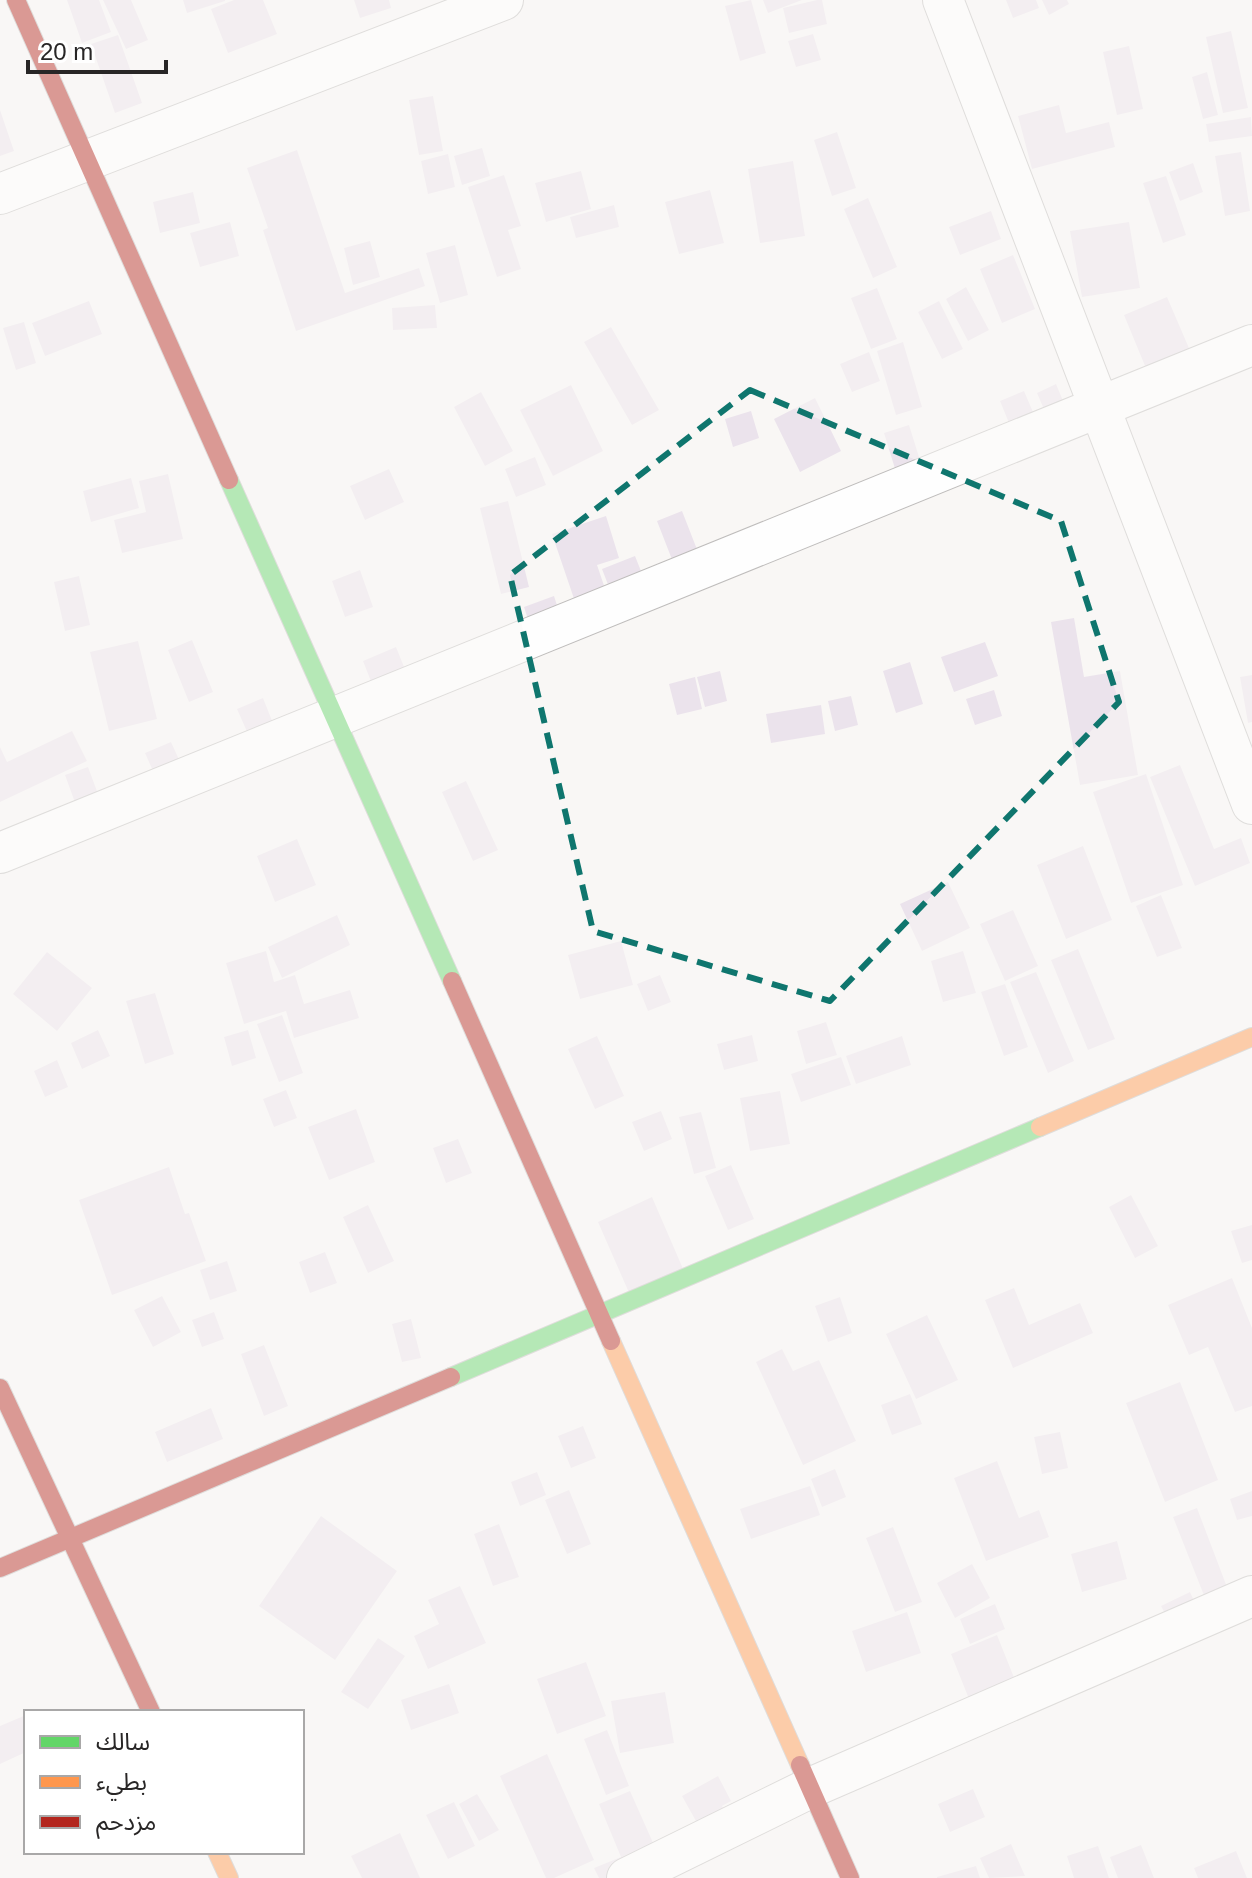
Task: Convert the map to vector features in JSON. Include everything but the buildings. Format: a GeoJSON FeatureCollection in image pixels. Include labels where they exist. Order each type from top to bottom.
{"type":"FeatureCollection","features":[{"type":"Feature","properties":{"kind":"street"},"geometry":{"type":"LineString","coordinates":[[16,0],[850,1878]]}},
{"type":"Feature","properties":{"kind":"street"},"geometry":{"type":"LineString","coordinates":[[0,194],[503,0]]}},
{"type":"Feature","properties":{"kind":"street"},"geometry":{"type":"LineString","coordinates":[[943,0],[1252,804]]}},
{"type":"Feature","properties":{"kind":"street"},"geometry":{"type":"LineString","coordinates":[[0,853],[1252,345]]}},
{"type":"Feature","properties":{"kind":"street"},"geometry":{"type":"LineString","coordinates":[[0,1568],[1252,1037]]}},
{"type":"Feature","properties":{"kind":"street"},"geometry":{"type":"LineString","coordinates":[[0,1388],[150,1710]]}},
{"type":"Feature","properties":{"kind":"street"},"geometry":{"type":"LineString","coordinates":[[627,1878],[810,1788],[1252,1596]]}},
{"type":"Feature","properties":{"kind":"street"},"geometry":{"type":"LineString","coordinates":[[218,1854],[229,1878]]}},
{"type":"Feature","properties":{"kind":"highlighted area"},"geometry":{"type":"Polygon","coordinates":[[[750,390],[1061,521],[1119,702],[830,1001],[593,931],[510,575],[750,390]]]}},
{"type":"Feature","properties":{"kind":"traffic: fast"},"geometry":{"type":"LineString","coordinates":[[229,480],[452,981]]}},
{"type":"Feature","properties":{"kind":"traffic: fast"},"geometry":{"type":"LineString","coordinates":[[451,1377],[1040,1127]]}},
{"type":"Feature","properties":{"kind":"traffic: slow"},"geometry":{"type":"LineString","coordinates":[[1040,1127],[1252,1037]]}},
{"type":"Feature","properties":{"kind":"traffic: slow"},"geometry":{"type":"LineString","coordinates":[[611,1341],[800,1765]]}},
{"type":"Feature","properties":{"kind":"traffic: slow"},"geometry":{"type":"LineString","coordinates":[[218,1854],[229,1878]]}},
{"type":"Feature","properties":{"kind":"traffic: jam"},"geometry":{"type":"LineString","coordinates":[[16,0],[229,480]]}},
{"type":"Feature","properties":{"kind":"traffic: jam"},"geometry":{"type":"LineString","coordinates":[[452,981],[611,1341]]}},
{"type":"Feature","properties":{"kind":"traffic: jam"},"geometry":{"type":"LineString","coordinates":[[0,1568],[451,1377]]}},
{"type":"Feature","properties":{"kind":"traffic: jam"},"geometry":{"type":"LineString","coordinates":[[0,1388],[150,1710]]}},
{"type":"Feature","properties":{"kind":"traffic: jam"},"geometry":{"type":"LineString","coordinates":[[800,1765],[850,1878]]}}]}
